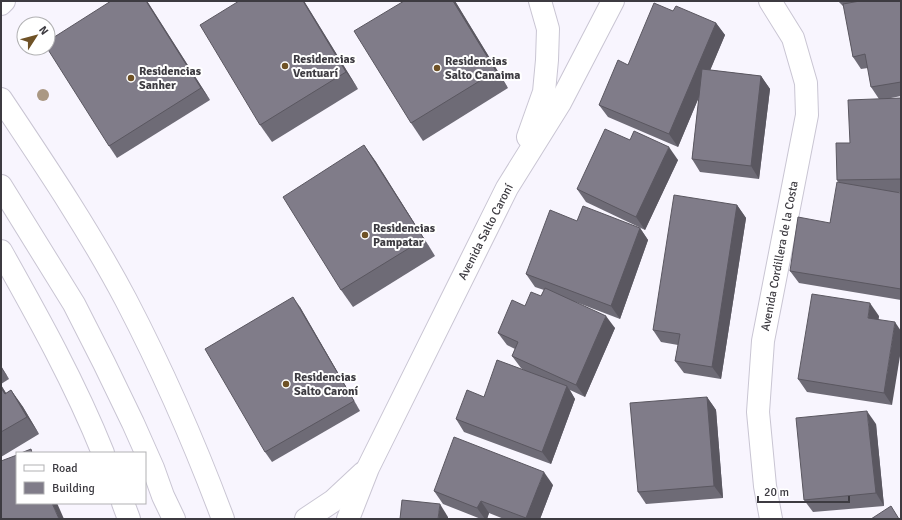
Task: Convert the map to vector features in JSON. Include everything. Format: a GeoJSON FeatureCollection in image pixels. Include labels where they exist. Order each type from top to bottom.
{"type":"FeatureCollection","features":[{"type":"Feature","properties":{"kind":"main road"},"geometry":{"type":"LineString","coordinates":[[1,4],[4,1]]}},
{"type":"Feature","properties":{"kind":"main road"},"geometry":{"type":"LineString","coordinates":[[507,188],[544,92],[548,29],[540,1]]}},
{"type":"Feature","properties":{"kind":"main road","name":"Avenida Salto Caroní"},"geometry":{"type":"LineString","coordinates":[[368,468],[507,188],[560,103],[613,1]]}},
{"type":"Feature","properties":{"kind":"main road","name":"Avenida Cordillera de la Costa"},"geometry":{"type":"LineString","coordinates":[[770,1],[793,38],[806,83],[807,115],[763,341],[758,412],[764,486],[771,519]]}},
{"type":"Feature","properties":{"kind":"main road"},"geometry":{"type":"LineString","coordinates":[[1,99],[66,197],[125,299],[160,368],[223,519]]}},
{"type":"Feature","properties":{"kind":"main road"},"geometry":{"type":"LineString","coordinates":[[1,186],[74,304],[136,429],[174,519]]}},
{"type":"Feature","properties":{"kind":"main road"},"geometry":{"type":"LineString","coordinates":[[1,251],[55,349],[92,425],[103,452]]}},
{"type":"Feature","properties":{"kind":"main road"},"geometry":{"type":"LineString","coordinates":[[306,519],[333,502],[368,468]]}},
{"type":"Feature","properties":{"kind":"main road"},"geometry":{"type":"LineString","coordinates":[[348,519],[368,468]]}},
{"type":"Feature","properties":{"kind":"main road"},"geometry":{"type":"LineString","coordinates":[[163,496],[168,519]]}},
{"type":"Feature","properties":{"kind":"main road"},"geometry":{"type":"LineString","coordinates":[[163,496],[184,517],[188,519]]}},
{"type":"Feature","properties":{"kind":"main road"},"geometry":{"type":"LineString","coordinates":[[123,504],[129,519]]}},
{"type":"Feature","properties":{"kind":"building","name":"Residencias Sanher"},"geometry":{"type":"Polygon","coordinates":[[[111,1],[146,1],[201,88],[109,146],[52,56],[56,56],[56,36],[111,1]]]}},
{"type":"Feature","properties":{"kind":"building","name":"Residencias Ventuarí"},"geometry":{"type":"Polygon","coordinates":[[[239,1],[303,1],[346,72],[260,125],[200,25],[239,1]]]}},
{"type":"Feature","properties":{"kind":"building","name":"Residencias Salto Canaima"},"geometry":{"type":"Polygon","coordinates":[[[404,1],[453,1],[496,71],[411,123],[354,31],[404,1]]]}},
{"type":"Feature","properties":{"kind":"building"},"geometry":{"type":"Polygon","coordinates":[[[860,1],[901,1],[901,82],[871,87],[865,54],[853,57],[843,4],[860,1]]]}},
{"type":"Feature","properties":{"kind":"building"},"geometry":{"type":"Polygon","coordinates":[[[654,3],[673,11],[676,6],[716,23],[669,134],[599,105],[618,60],[628,65],[654,3]]]}},
{"type":"Feature","properties":{"kind":"building"},"geometry":{"type":"Polygon","coordinates":[[[702,69],[761,76],[751,166],[692,159],[702,69]]]}},
{"type":"Feature","properties":{"kind":"building"},"geometry":{"type":"Polygon","coordinates":[[[901,98],[901,179],[837,180],[836,143],[850,143],[848,100],[901,98]]]}},
{"type":"Feature","properties":{"kind":"building"},"geometry":{"type":"Polygon","coordinates":[[[605,129],[630,140],[634,131],[669,147],[636,217],[577,189],[605,129]]]}},
{"type":"Feature","properties":{"kind":"building","name":"Residencias Pampatar"},"geometry":{"type":"Polygon","coordinates":[[[364,145],[424,239],[341,290],[283,197],[364,145]]]}},
{"type":"Feature","properties":{"kind":"building"},"geometry":{"type":"Polygon","coordinates":[[[837,182],[901,193],[901,289],[790,271],[798,217],[830,223],[837,182]]]}},
{"type":"Feature","properties":{"kind":"building"},"geometry":{"type":"Polygon","coordinates":[[[674,195],[737,205],[712,367],[675,361],[680,334],[653,330],[674,195]]]}},
{"type":"Feature","properties":{"kind":"building"},"geometry":{"type":"Polygon","coordinates":[[[583,206],[640,228],[611,306],[526,274],[550,210],[577,221],[583,206]]]}},
{"type":"Feature","properties":{"kind":"building"},"geometry":{"type":"Polygon","coordinates":[[[545,288],[606,316],[576,385],[512,356],[518,342],[498,333],[512,300],[525,306],[531,292],[541,296],[545,288]]]}},
{"type":"Feature","properties":{"kind":"building"},"geometry":{"type":"Polygon","coordinates":[[[812,294],[870,303],[868,318],[895,322],[884,393],[798,379],[812,294]]]}},
{"type":"Feature","properties":{"kind":"building","name":"Residencias Salto Caroní"},"geometry":{"type":"Polygon","coordinates":[[[293,297],[354,401],[265,452],[205,349],[293,297]]]}},
{"type":"Feature","properties":{"kind":"building"},"geometry":{"type":"Polygon","coordinates":[[[497,360],[567,386],[542,452],[456,419],[467,390],[484,397],[497,360]]]}},
{"type":"Feature","properties":{"kind":"building"},"geometry":{"type":"Polygon","coordinates":[[[1,388],[5,394],[11,390],[27,417],[1,432],[1,388]]]}},
{"type":"Feature","properties":{"kind":"building"},"geometry":{"type":"Polygon","coordinates":[[[707,397],[714,486],[638,492],[630,403],[707,397]]]}},
{"type":"Feature","properties":{"kind":"building"},"geometry":{"type":"Polygon","coordinates":[[[867,411],[876,493],[804,500],[796,418],[867,411]]]}},
{"type":"Feature","properties":{"kind":"building"},"geometry":{"type":"Polygon","coordinates":[[[454,437],[544,472],[526,518],[481,501],[477,508],[434,491],[454,437]]]}},
{"type":"Feature","properties":{"kind":"building"},"geometry":{"type":"Polygon","coordinates":[[[31,449],[32,452],[24,452],[31,449]]]}},
{"type":"Feature","properties":{"kind":"building"},"geometry":{"type":"Polygon","coordinates":[[[16,455],[16,504],[52,504],[59,519],[1,519],[1,461],[16,455]]]}},
{"type":"Feature","properties":{"kind":"building"},"geometry":{"type":"Polygon","coordinates":[[[402,500],[440,504],[438,519],[400,519],[402,500]]]}},
{"type":"Feature","properties":{"kind":"building"},"geometry":{"type":"Polygon","coordinates":[[[891,506],[899,519],[871,519],[891,506]]]}},
{"type":"Feature","properties":{"kind":"place","name":"Residencias Ventuarí"},"geometry":{"type":"Point","coordinates":[285,66]}},
{"type":"Feature","properties":{"kind":"place","name":"Residencias Salto Canaima"},"geometry":{"type":"Point","coordinates":[437,68]}},
{"type":"Feature","properties":{"kind":"place","name":"Residencias Sanher"},"geometry":{"type":"Point","coordinates":[131,78]}},
{"type":"Feature","properties":{"kind":"place","name":"Residencias Pampatar"},"geometry":{"type":"Point","coordinates":[365,235]}},
{"type":"Feature","properties":{"kind":"place","name":"Residencias Salto Caroní"},"geometry":{"type":"Point","coordinates":[286,384]}}]}
